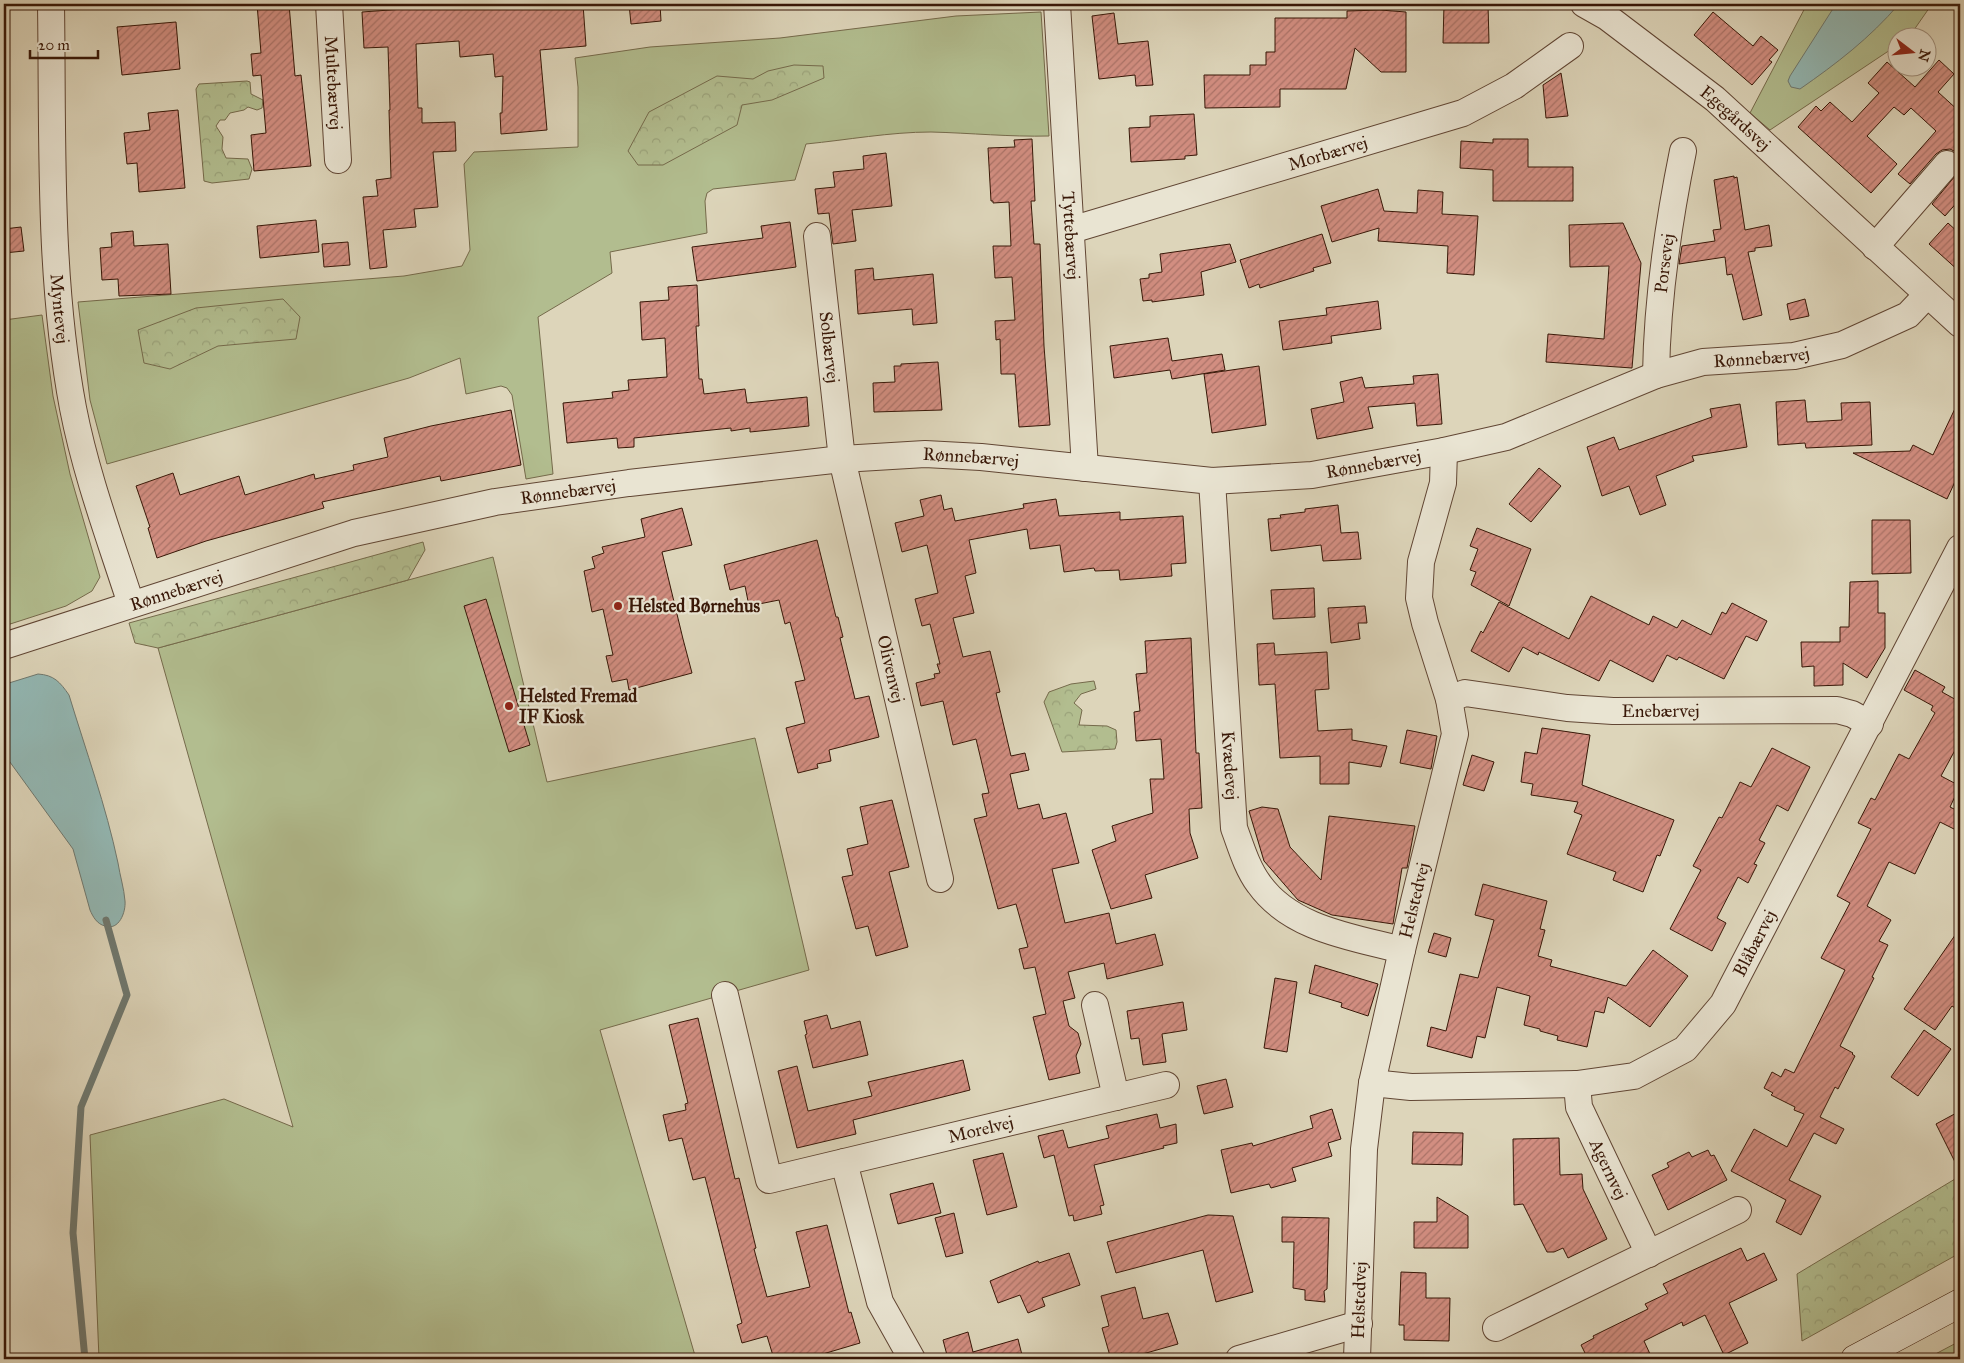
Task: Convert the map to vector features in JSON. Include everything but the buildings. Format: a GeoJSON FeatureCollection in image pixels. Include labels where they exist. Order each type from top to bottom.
{"type":"FeatureCollection","features":[{"type":"Feature","properties":{"kind":"main road"},"geometry":{"type":"LineString","coordinates":[[1855,1359],[1960,1302]]}},
{"type":"Feature","properties":{"kind":"street","name":"Myntevej"},"geometry":{"type":"LineString","coordinates":[[51,4],[58,295],[73,408],[88,475],[131,604]]}},
{"type":"Feature","properties":{"kind":"street","name":"Multebærvej"},"geometry":{"type":"LineString","coordinates":[[329,4],[338,160]]}},
{"type":"Feature","properties":{"kind":"street","name":"Tyttebærvej"},"geometry":{"type":"LineString","coordinates":[[1057,4],[1085,468]]}},
{"type":"Feature","properties":{"kind":"street","name":"Egegårdsvej"},"geometry":{"type":"LineString","coordinates":[[1584,4],[1607,17],[1715,99],[1960,324]]}},
{"type":"Feature","properties":{"kind":"street","name":"Morbærvej"},"geometry":{"type":"LineString","coordinates":[[1071,230],[1463,113],[1514,86],[1570,46]]}},
{"type":"Feature","properties":{"kind":"street","name":"Porsevej"},"geometry":{"type":"LineString","coordinates":[[1656,375],[1657,335],[1670,215],[1683,151]]}},
{"type":"Feature","properties":{"kind":"street"},"geometry":{"type":"LineString","coordinates":[[1875,247],[1947,164]]}},
{"type":"Feature","properties":{"kind":"street","name":"Solbærvej"},"geometry":{"type":"LineString","coordinates":[[817,236],[842,459]]}},
{"type":"Feature","properties":{"kind":"street","name":"Rønnebærvej"},"geometry":{"type":"LineString","coordinates":[[4,646],[354,533],[481,505],[629,483],[842,459],[925,454],[981,457],[1212,481],[1312,475],[1444,451],[1506,436],[1656,375],[1703,362],[1794,356],[1842,344],[1908,315],[1927,295]]}},
{"type":"Feature","properties":{"kind":"street","name":"Helstedvej"},"geometry":{"type":"LineString","coordinates":[[1358,1359],[1364,1150],[1372,1083],[1402,950],[1456,734],[1449,699],[1419,598],[1421,562],[1443,483],[1444,451]]}},
{"type":"Feature","properties":{"kind":"street","name":"Olivenvej"},"geometry":{"type":"LineString","coordinates":[[842,459],[940,879]]}},
{"type":"Feature","properties":{"kind":"street","name":"Kvædevej"},"geometry":{"type":"LineString","coordinates":[[1212,481],[1234,828],[1249,867],[1258,884],[1270,897],[1283,909],[1298,918],[1331,931],[1402,950]]}},
{"type":"Feature","properties":{"kind":"street","name":"Blåbærvej"},"geometry":{"type":"LineString","coordinates":[[1372,1083],[1411,1087],[1577,1084],[1634,1076],[1685,1049],[1723,1004],[1960,548]]}},
{"type":"Feature","properties":{"kind":"street","name":"Enebærvej"},"geometry":{"type":"LineString","coordinates":[[1449,699],[1465,693],[1567,708],[1613,711],[1837,710],[1852,714],[1870,724]]}},
{"type":"Feature","properties":{"kind":"street","name":"Morelvej"},"geometry":{"type":"LineString","coordinates":[[725,995],[769,1180],[1166,1084]]}},
{"type":"Feature","properties":{"kind":"street"},"geometry":{"type":"LineString","coordinates":[[1096,1006],[1116,1096]]}},
{"type":"Feature","properties":{"kind":"street","name":"Agernvej"},"geometry":{"type":"LineString","coordinates":[[1577,1084],[1579,1107],[1649,1254]]}},
{"type":"Feature","properties":{"kind":"street"},"geometry":{"type":"LineString","coordinates":[[844,1162],[880,1302],[912,1359]]}},
{"type":"Feature","properties":{"kind":"street"},"geometry":{"type":"LineString","coordinates":[[1496,1328],[1738,1210]]}},
{"type":"Feature","properties":{"kind":"street"},"geometry":{"type":"LineString","coordinates":[[1239,1359],[1359,1324]]}},
{"type":"Feature","properties":{"kind":"green space"},"geometry":{"type":"Polygon","coordinates":[[[1807,4],[1932,4],[1915,28],[1886,28],[1886,53],[1770,130],[1750,113],[1807,4]]]}},
{"type":"Feature","properties":{"kind":"green space"},"geometry":{"type":"Polygon","coordinates":[[[1041,12],[1049,136],[916,132],[806,144],[795,180],[713,189],[707,193],[705,201],[707,233],[610,252],[612,273],[538,317],[553,474],[526,479],[512,395],[507,388],[501,386],[466,394],[460,358],[409,378],[107,464],[90,400],[78,302],[404,276],[462,266],[470,250],[464,164],[474,152],[578,147],[578,87],[575,58],[650,47],[780,38],[956,16],[1041,12]]]}},
{"type":"Feature","properties":{"kind":"green space"},"geometry":{"type":"Polygon","coordinates":[[[794,65],[823,66],[824,78],[772,100],[742,105],[737,125],[663,165],[638,165],[628,151],[649,112],[717,76],[753,79],[768,71],[794,65]]]}},
{"type":"Feature","properties":{"kind":"green space"},"geometry":{"type":"Polygon","coordinates":[[[250,82],[251,94],[263,100],[262,108],[257,110],[248,107],[244,110],[230,113],[225,120],[220,120],[216,126],[223,137],[222,149],[226,158],[248,159],[252,169],[249,179],[212,183],[204,181],[196,89],[199,84],[250,82]]]}},
{"type":"Feature","properties":{"kind":"green space"},"geometry":{"type":"Polygon","coordinates":[[[283,299],[300,317],[296,339],[218,346],[170,369],[144,363],[138,330],[196,308],[283,299]]]}},
{"type":"Feature","properties":{"kind":"green space"},"geometry":{"type":"Polygon","coordinates":[[[42,315],[53,396],[70,474],[100,577],[92,591],[66,606],[4,626],[4,320],[42,315]]]}},
{"type":"Feature","properties":{"kind":"green space"},"geometry":{"type":"Polygon","coordinates":[[[423,542],[425,550],[408,580],[158,648],[135,643],[129,623],[423,542]]]}},
{"type":"Feature","properties":{"kind":"green space"},"geometry":{"type":"Polygon","coordinates":[[[493,557],[547,782],[755,738],[809,970],[600,1030],[696,1359],[99,1359],[90,1135],[224,1099],[293,1127],[158,648],[493,557]]]}},
{"type":"Feature","properties":{"kind":"green space"},"geometry":{"type":"Polygon","coordinates":[[[1094,681],[1096,689],[1081,694],[1074,703],[1082,710],[1079,725],[1107,726],[1116,730],[1117,742],[1115,749],[1062,752],[1044,702],[1049,692],[1071,684],[1094,681]]]}},
{"type":"Feature","properties":{"kind":"green space"},"geometry":{"type":"Polygon","coordinates":[[[1960,1176],[1960,1253],[1802,1341],[1797,1274],[1960,1176]]]}},
{"type":"Feature","properties":{"kind":"green space"},"geometry":{"type":"Polygon","coordinates":[[[1960,1341],[1960,1359],[1926,1359],[1960,1341]]]}},
{"type":"Feature","properties":{"kind":"water"},"geometry":{"type":"Polygon","coordinates":[[[1836,4],[1899,4],[1876,28],[1839,60],[1800,89],[1791,87],[1788,81],[1790,76],[1836,4]]]}},
{"type":"Feature","properties":{"kind":"water"},"geometry":{"type":"Polygon","coordinates":[[[38,674],[56,680],[69,695],[108,821],[125,905],[121,920],[114,926],[102,925],[94,918],[73,849],[7,758],[4,751],[4,687],[9,683],[38,674]]]}},
{"type":"Feature","properties":{"kind":"waterway"},"geometry":{"type":"LineString","coordinates":[[85,1359],[73,1233],[81,1107],[127,995],[106,920]]}},
{"type":"Feature","properties":{"kind":"place","name":"Helsted Børnehus"},"geometry":{"type":"Point","coordinates":[618,606]}},
{"type":"Feature","properties":{"kind":"place","name":"Helsted Fremad IF Kiosk"},"geometry":{"type":"Point","coordinates":[509,706]}}]}
